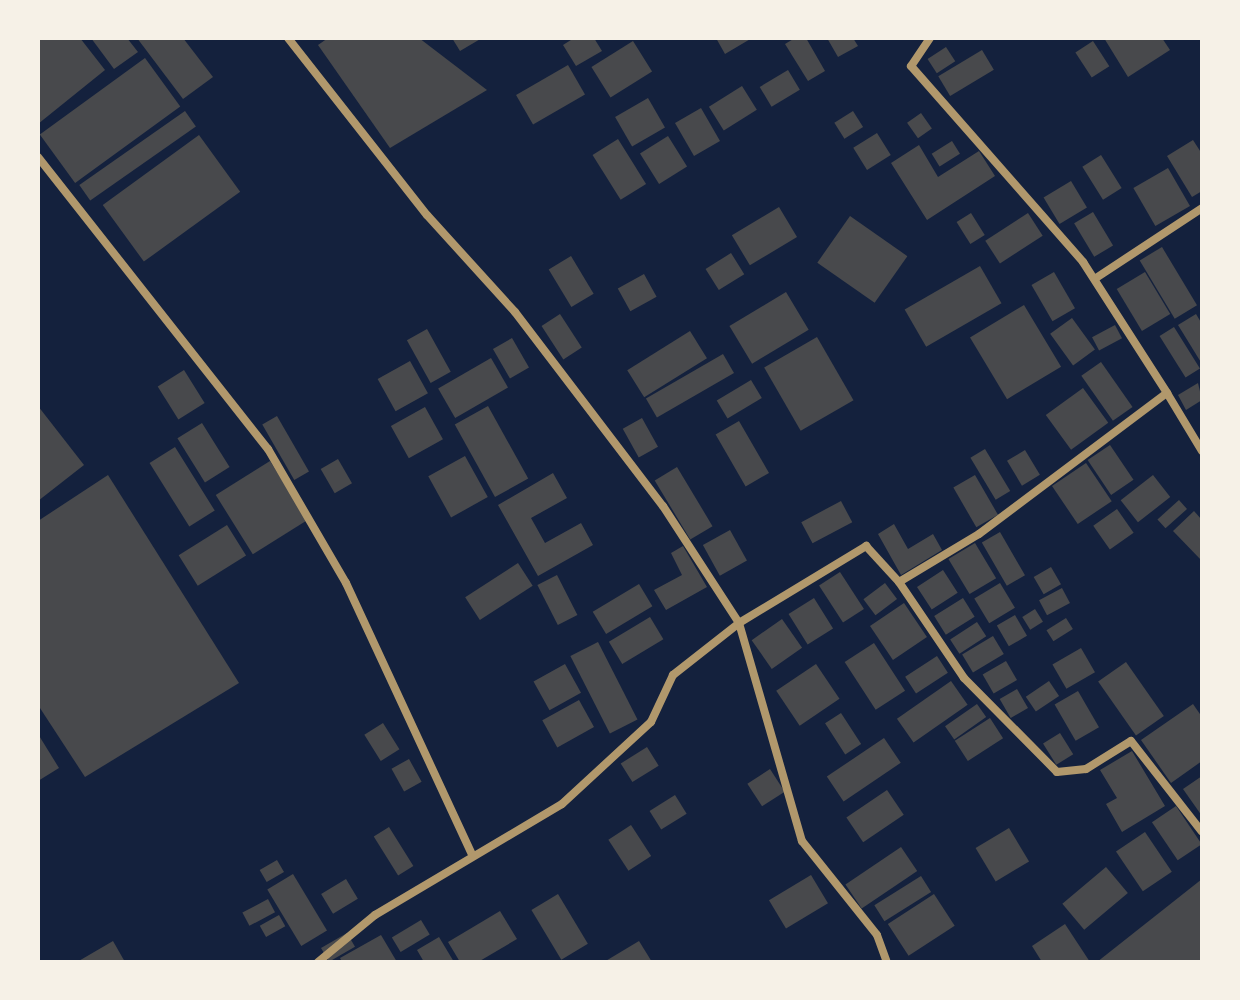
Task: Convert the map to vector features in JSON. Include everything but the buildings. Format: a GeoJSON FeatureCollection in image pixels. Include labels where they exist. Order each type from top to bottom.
{"type":"FeatureCollection","features":[{"type":"Feature","properties":{"kind":"street"},"geometry":{"type":"LineString","coordinates":[[288,38],[427,215],[515,312],[663,506],[739,623],[802,841],[877,935],[887,962]]}},
{"type":"Feature","properties":{"kind":"street"},"geometry":{"type":"LineString","coordinates":[[930,38],[911,66],[1096,278],[1202,451]]}},
{"type":"Feature","properties":{"kind":"street"},"geometry":{"type":"LineString","coordinates":[[38,157],[268,449],[346,583],[472,854]]}},
{"type":"Feature","properties":{"kind":"street"},"geometry":{"type":"LineString","coordinates":[[1096,278],[1202,208]]}},
{"type":"Feature","properties":{"kind":"street"},"geometry":{"type":"LineString","coordinates":[[899,582],[979,534],[1167,393]]}},
{"type":"Feature","properties":{"kind":"street"},"geometry":{"type":"LineString","coordinates":[[318,962],[375,915],[472,854],[562,804],[651,722],[673,675],[739,623],[866,546],[899,582],[964,678],[1057,772],[1086,769],[1131,741],[1202,832]]}}]}
